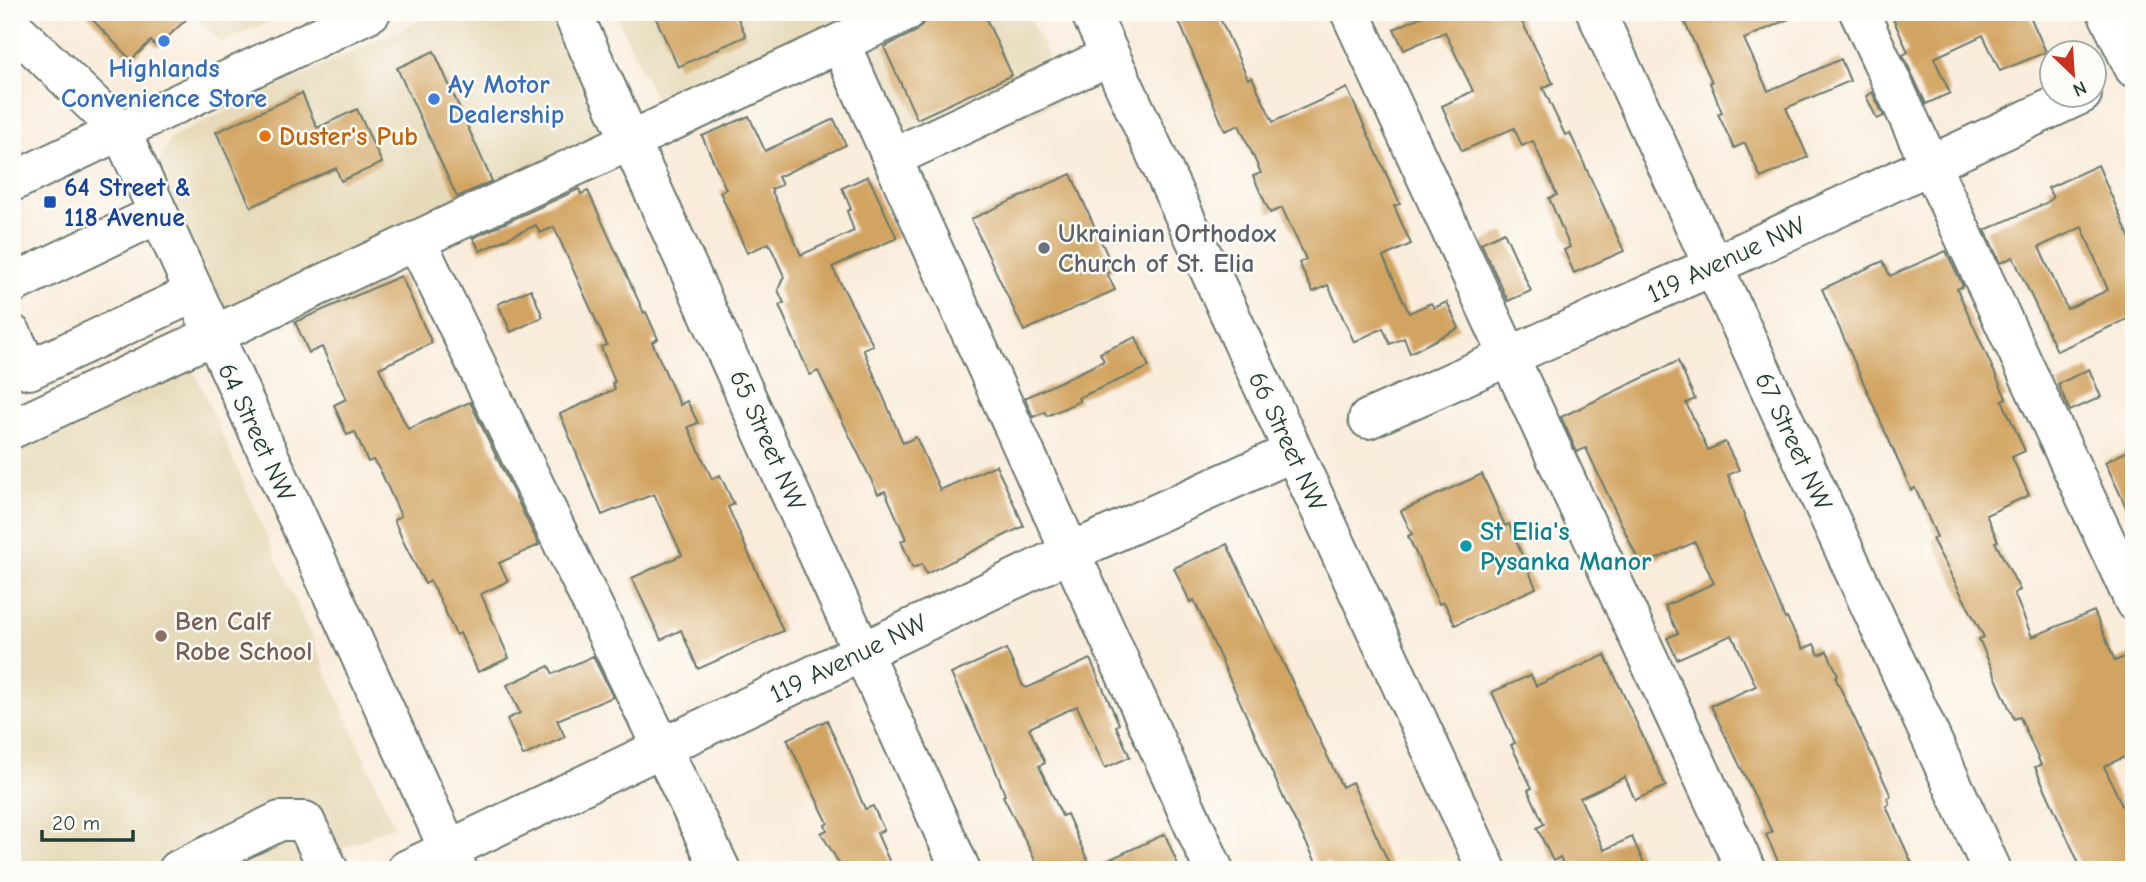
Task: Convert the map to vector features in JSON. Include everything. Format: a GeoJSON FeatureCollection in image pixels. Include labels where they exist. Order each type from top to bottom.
{"type":"FeatureCollection","features":[{"type":"Feature","properties":{"kind":"street","name":"65 Street NW"},"geometry":{"type":"LineString","coordinates":[[572,12],[961,870]]}},
{"type":"Feature","properties":{"kind":"street"},"geometry":{"type":"LineString","coordinates":[[12,429],[906,12]]}},
{"type":"Feature","properties":{"kind":"street","name":"66 Street NW"},"geometry":{"type":"LineString","coordinates":[[1090,12],[1487,870]]}},
{"type":"Feature","properties":{"kind":"street"},"geometry":{"type":"LineString","coordinates":[[1350,12],[1746,870]]}},
{"type":"Feature","properties":{"kind":"street","name":"67 Street NW"},"geometry":{"type":"LineString","coordinates":[[1596,12],[1992,870]]}},
{"type":"Feature","properties":{"kind":"street"},"geometry":{"type":"LineString","coordinates":[[1859,12],[2134,600]]}},
{"type":"Feature","properties":{"kind":"street"},"geometry":{"type":"LineString","coordinates":[[2108,12],[2134,69],[2108,82]]}},
{"type":"Feature","properties":{"kind":"street"},"geometry":{"type":"LineString","coordinates":[[12,182],[121,131],[350,16]]}},
{"type":"Feature","properties":{"kind":"street","name":"64 Street NW"},"geometry":{"type":"LineString","coordinates":[[12,26],[121,131],[454,860]]}},
{"type":"Feature","properties":{"kind":"street"},"geometry":{"type":"LineString","coordinates":[[840,43],[1214,870]]}},
{"type":"Feature","properties":{"kind":"street"},"geometry":{"type":"LineString","coordinates":[[892,158],[1110,56]]}},
{"type":"Feature","properties":{"kind":"street","name":"119 Avenue NW"},"geometry":{"type":"LineString","coordinates":[[1368,419],[1713,266],[2052,108]]}},
{"type":"Feature","properties":{"kind":"street"},"geometry":{"type":"LineString","coordinates":[[12,284],[158,214]]}},
{"type":"Feature","properties":{"kind":"street"},"geometry":{"type":"LineString","coordinates":[[416,240],[721,870]]}},
{"type":"Feature","properties":{"kind":"street"},"geometry":{"type":"LineString","coordinates":[[12,334],[29,370],[194,293]]}},
{"type":"Feature","properties":{"kind":"street","name":"119 Avenue NW"},"geometry":{"type":"LineString","coordinates":[[406,870],[454,860],[664,748],[863,650],[1293,452]]}},
{"type":"Feature","properties":{"kind":"street"},"geometry":{"type":"LineString","coordinates":[[178,870],[280,821],[304,821],[329,870]]}},
{"type":"Feature","properties":{"kind":"shaded area"},"geometry":{"type":"Polygon","coordinates":[[[190,12],[288,12],[222,43],[190,12]]]}},
{"type":"Feature","properties":{"kind":"shaded area"},"geometry":{"type":"Polygon","coordinates":[[[438,12],[547,12],[607,140],[226,318],[158,165],[172,136],[438,12]]]}},
{"type":"Feature","properties":{"kind":"shaded area"},"geometry":{"type":"Polygon","coordinates":[[[614,12],[1027,12],[1068,97],[911,170],[860,44],[670,130],[614,12]]]}},
{"type":"Feature","properties":{"kind":"shaded area","name":"Ben Calf Robe School"},"geometry":{"type":"Polygon","coordinates":[[[191,364],[394,825],[298,870],[12,870],[12,446],[191,364]]]}},
{"type":"Feature","properties":{"kind":"building"},"geometry":{"type":"Polygon","coordinates":[[[85,12],[194,12],[157,47],[151,41],[131,60],[85,12]]]}},
{"type":"Feature","properties":{"kind":"building"},"geometry":{"type":"Polygon","coordinates":[[[653,12],[735,12],[746,36],[678,67],[653,12]]]}},
{"type":"Feature","properties":{"kind":"building"},"geometry":{"type":"Polygon","coordinates":[[[942,12],[983,12],[1012,75],[917,119],[884,47],[915,32],[926,20],[942,12]]]}},
{"type":"Feature","properties":{"kind":"building"},"geometry":{"type":"Polygon","coordinates":[[[1192,12],[1217,12],[1248,79],[1252,77],[1273,122],[1347,88],[1400,204],[1394,206],[1411,244],[1383,257],[1409,313],[1431,303],[1434,308],[1447,302],[1459,328],[1410,353],[1404,338],[1390,344],[1383,328],[1354,342],[1328,285],[1313,292],[1299,263],[1306,259],[1282,208],[1270,213],[1253,176],[1261,173],[1239,125],[1225,131],[1178,19],[1192,12]]]}},
{"type":"Feature","properties":{"kind":"building"},"geometry":{"type":"Polygon","coordinates":[[[1431,12],[1517,12],[1553,83],[1543,88],[1565,135],[1570,133],[1624,251],[1574,273],[1564,250],[1570,247],[1549,198],[1557,195],[1533,141],[1522,146],[1514,128],[1462,151],[1442,106],[1473,91],[1445,32],[1404,50],[1394,29],[1431,12]]]}},
{"type":"Feature","properties":{"kind":"building"},"geometry":{"type":"Polygon","coordinates":[[[1680,12],[1804,12],[1744,39],[1768,91],[1841,59],[1850,81],[1786,108],[1808,157],[1761,178],[1745,143],[1734,148],[1718,114],[1722,112],[1710,83],[1712,82],[1680,12]]]}},
{"type":"Feature","properties":{"kind":"building"},"geometry":{"type":"Polygon","coordinates":[[[1890,12],[2034,12],[2029,14],[2040,38],[2038,55],[2000,71],[1983,35],[1934,58],[1950,93],[1926,104],[1903,55],[1908,52],[1890,12]]]}},
{"type":"Feature","properties":{"kind":"building"},"geometry":{"type":"Polygon","coordinates":[[[434,51],[492,181],[457,197],[397,68],[434,51]]]}},
{"type":"Feature","properties":{"kind":"building"},"geometry":{"type":"Polygon","coordinates":[[[1872,92],[1884,116],[1877,119],[1866,96],[1872,92]]]}},
{"type":"Feature","properties":{"kind":"building"},"geometry":{"type":"Polygon","coordinates":[[[302,93],[317,128],[357,109],[382,163],[341,181],[336,168],[251,207],[216,132],[302,93]]]}},
{"type":"Feature","properties":{"kind":"building"},"geometry":{"type":"Polygon","coordinates":[[[749,116],[765,151],[834,119],[846,145],[778,177],[782,185],[771,189],[801,255],[854,231],[847,211],[851,209],[842,188],[868,176],[897,238],[832,267],[873,345],[863,349],[903,443],[916,437],[940,490],[996,465],[1024,526],[926,574],[922,564],[913,568],[901,541],[906,539],[885,491],[878,494],[818,371],[810,375],[795,342],[779,305],[784,303],[778,290],[784,276],[769,243],[747,253],[720,192],[726,189],[702,136],[749,116]]]}},
{"type":"Feature","properties":{"kind":"building"},"geometry":{"type":"Polygon","coordinates":[[[2098,165],[2134,248],[2134,316],[2057,351],[2013,257],[2000,263],[1985,230],[2046,203],[2053,198],[2048,188],[2098,165]],[[2082,227],[2039,247],[2067,309],[2108,290],[2082,227]]]}},
{"type":"Feature","properties":{"kind":"building","name":"Ukrainian Orthodox Church of St. Elia"},"geometry":{"type":"Polygon","coordinates":[[[1071,174],[1114,270],[1107,273],[1115,290],[1024,331],[971,219],[1071,174]]]}},
{"type":"Feature","properties":{"kind":"building"},"geometry":{"type":"Polygon","coordinates":[[[579,189],[581,194],[588,191],[644,313],[646,312],[658,339],[652,342],[680,405],[687,401],[698,423],[688,427],[712,479],[720,475],[734,504],[728,507],[783,631],[698,669],[681,630],[661,640],[632,578],[682,555],[654,494],[602,515],[560,414],[615,389],[612,383],[615,382],[601,347],[607,345],[554,227],[540,233],[536,225],[480,251],[473,238],[579,189]]]}},
{"type":"Feature","properties":{"kind":"building"},"geometry":{"type":"Polygon","coordinates":[[[1504,232],[1531,291],[1508,301],[1481,243],[1504,232]]]}},
{"type":"Feature","properties":{"kind":"building"},"geometry":{"type":"Polygon","coordinates":[[[1946,251],[1963,286],[1957,289],[2006,398],[2002,400],[2025,451],[2012,457],[2029,495],[1986,515],[1998,541],[1995,542],[2020,590],[2014,593],[2032,637],[2094,611],[2115,661],[2134,653],[2134,753],[2104,766],[2134,832],[2134,870],[2082,870],[2035,767],[2041,765],[2020,717],[2014,719],[1979,639],[1984,637],[1932,539],[1937,537],[1915,488],[1911,490],[1822,289],[1883,261],[1890,276],[1946,251]]]}},
{"type":"Feature","properties":{"kind":"building"},"geometry":{"type":"Polygon","coordinates":[[[401,276],[432,343],[379,368],[408,429],[470,402],[539,545],[499,563],[508,581],[481,594],[509,658],[478,672],[460,633],[456,635],[435,589],[430,581],[425,584],[404,543],[394,520],[401,516],[380,470],[373,460],[368,462],[355,432],[347,435],[334,405],[346,399],[322,347],[309,353],[295,322],[401,276]]]}},
{"type":"Feature","properties":{"kind":"building"},"geometry":{"type":"Polygon","coordinates":[[[531,289],[543,317],[511,332],[498,304],[531,289]]]}},
{"type":"Feature","properties":{"kind":"building"},"geometry":{"type":"Polygon","coordinates":[[[1136,337],[1149,367],[1078,398],[1080,401],[1047,416],[1045,412],[1033,417],[1025,398],[1104,361],[1100,353],[1136,337]]]}},
{"type":"Feature","properties":{"kind":"building"},"geometry":{"type":"Polygon","coordinates":[[[1678,361],[1695,399],[1686,403],[1708,450],[1725,442],[1739,470],[1728,475],[1785,619],[1787,618],[1803,649],[1814,644],[1819,655],[1827,651],[1838,675],[1835,677],[1891,796],[1887,798],[1889,804],[1886,806],[1915,870],[1782,870],[1766,835],[1772,832],[1711,706],[1756,686],[1732,635],[1677,659],[1667,638],[1678,633],[1665,606],[1714,583],[1695,542],[1641,566],[1586,448],[1577,452],[1561,417],[1678,361]]]}},
{"type":"Feature","properties":{"kind":"building"},"geometry":{"type":"Polygon","coordinates":[[[2089,369],[2101,397],[2070,411],[2058,384],[2089,369]]]}},
{"type":"Feature","properties":{"kind":"building"},"geometry":{"type":"Polygon","coordinates":[[[2134,448],[2134,524],[2105,462],[2134,448]]]}},
{"type":"Feature","properties":{"kind":"building","name":"St Elia's Pysanka Manor"},"geometry":{"type":"Polygon","coordinates":[[[1482,474],[1505,526],[1509,524],[1536,588],[1455,625],[1444,602],[1439,604],[1408,536],[1412,534],[1401,511],[1482,474]]]}},
{"type":"Feature","properties":{"kind":"building"},"geometry":{"type":"Polygon","coordinates":[[[1227,544],[1342,787],[1352,782],[1392,870],[1332,870],[1328,861],[1318,866],[1285,801],[1194,600],[1190,602],[1174,568],[1227,544]]]}},
{"type":"Feature","properties":{"kind":"building"},"geometry":{"type":"Polygon","coordinates":[[[1006,649],[1023,686],[1027,688],[1090,659],[1119,724],[1116,726],[1130,757],[1105,768],[1077,706],[1029,728],[1045,763],[1039,766],[1062,816],[1067,814],[1091,868],[1165,834],[1180,870],[1040,870],[1003,796],[1005,795],[994,766],[951,674],[1006,649]]]}},
{"type":"Feature","properties":{"kind":"building"},"geometry":{"type":"Polygon","coordinates":[[[1605,655],[1666,786],[1635,800],[1625,777],[1580,798],[1604,850],[1632,837],[1647,870],[1561,870],[1565,868],[1560,857],[1553,861],[1537,828],[1544,824],[1528,790],[1532,788],[1511,745],[1515,743],[1492,692],[1531,675],[1536,686],[1605,655]]]}},
{"type":"Feature","properties":{"kind":"building"},"geometry":{"type":"Polygon","coordinates":[[[593,656],[613,697],[557,720],[565,737],[523,756],[507,719],[520,713],[507,685],[549,666],[553,674],[593,656]]]}},
{"type":"Feature","properties":{"kind":"building"},"geometry":{"type":"Polygon","coordinates":[[[827,720],[865,809],[873,806],[884,830],[877,833],[893,870],[843,870],[821,833],[827,830],[825,825],[828,823],[787,739],[827,720]]]}},
{"type":"Feature","properties":{"kind":"place","name":"Highlands Convenience Store"},"geometry":{"type":"Point","coordinates":[164,41]}},
{"type":"Feature","properties":{"kind":"place","name":"Ay Motor Dealership"},"geometry":{"type":"Point","coordinates":[434,99]}},
{"type":"Feature","properties":{"kind":"place","name":"Duster's Pub"},"geometry":{"type":"Point","coordinates":[265,136]}},
{"type":"Feature","properties":{"kind":"place","name":"64 Street & 118 Avenue"},"geometry":{"type":"Point","coordinates":[50,202]}},
{"type":"Feature","properties":{"kind":"place","name":"Ukrainian Orthodox Church of St. Elia"},"geometry":{"type":"Point","coordinates":[1044,248]}},
{"type":"Feature","properties":{"kind":"place","name":"St Elia's Pysanka Manor"},"geometry":{"type":"Point","coordinates":[1466,546]}},
{"type":"Feature","properties":{"kind":"place","name":"Ben Calf Robe School"},"geometry":{"type":"Point","coordinates":[161,636]}}]}
